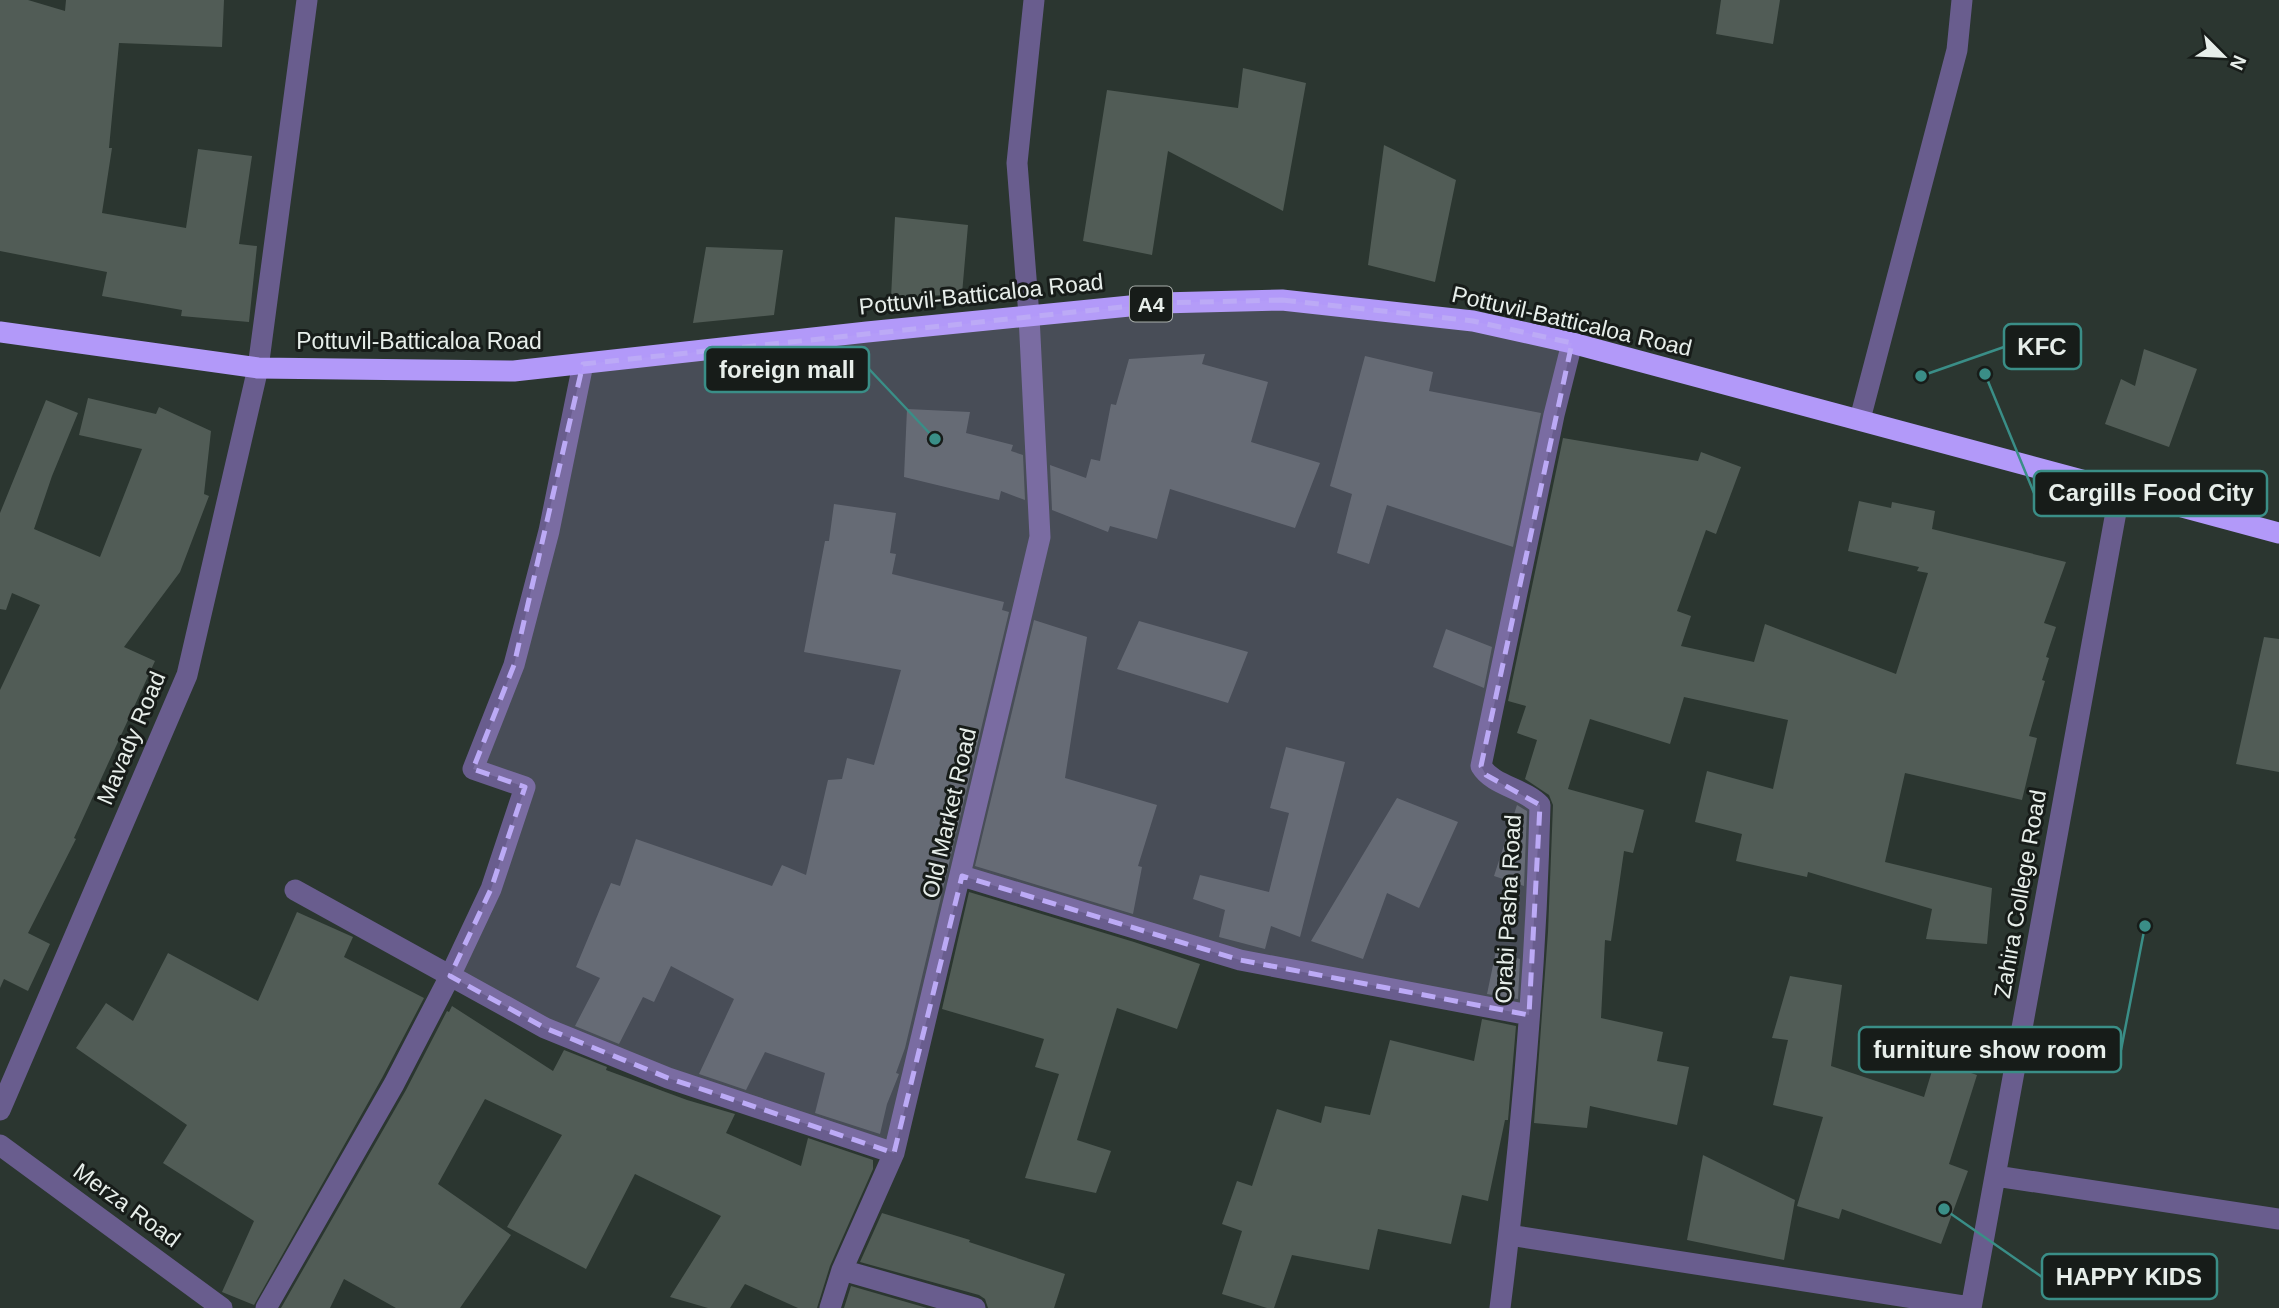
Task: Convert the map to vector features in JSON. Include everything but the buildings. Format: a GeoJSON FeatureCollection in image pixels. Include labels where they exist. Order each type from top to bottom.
{"type":"FeatureCollection","features":[{"type":"Feature","properties":{"kind":"highway","name":"Pottuvil-Batticaloa Road"},"geometry":{"type":"LineString","coordinates":[[0,332],[258,368],[514,371],[1160,303],[1282,300],[1473,321],[1572,343],[2279,533]]}},
{"type":"Feature","properties":{"kind":"street","name":"Mavady Road"},"geometry":{"type":"LineString","coordinates":[[0,1111],[187,676],[258,368],[307,0]]}},
{"type":"Feature","properties":{"kind":"street","name":"Old Market Road"},"geometry":{"type":"LineString","coordinates":[[830,1308],[842,1270],[894,1153],[962,876],[1040,537],[1029,316],[1017,163],[1034,0]]}},
{"type":"Feature","properties":{"kind":"street"},"geometry":{"type":"LineString","coordinates":[[1860,419],[1957,50],[1962,0]]}},
{"type":"Feature","properties":{"kind":"street","name":"Orabi Pasha Road"},"geometry":{"type":"LineString","coordinates":[[1500,1308],[1529,1015],[1540,805],[1530,795],[1486,775],[1481,766],[1554,415],[1572,343]]}},
{"type":"Feature","properties":{"kind":"street"},"geometry":{"type":"LineString","coordinates":[[266,1308],[394,1084],[491,889],[525,787],[473,769],[514,665],[549,531],[583,364]]}},
{"type":"Feature","properties":{"kind":"street","name":"Zahira College Road"},"geometry":{"type":"LineString","coordinates":[[1971,1307],[2120,490]]}},
{"type":"Feature","properties":{"kind":"street"},"geometry":{"type":"LineString","coordinates":[[962,876],[1240,960],[1529,1015]]}},
{"type":"Feature","properties":{"kind":"street"},"geometry":{"type":"LineString","coordinates":[[295,890],[545,1028],[643,1068],[894,1153]]}},
{"type":"Feature","properties":{"kind":"street","name":"Merza Road"},"geometry":{"type":"LineString","coordinates":[[0,1145],[222,1308]]}},
{"type":"Feature","properties":{"kind":"street"},"geometry":{"type":"LineString","coordinates":[[1996,1176],[2279,1219]]}},
{"type":"Feature","properties":{"kind":"street"},"geometry":{"type":"LineString","coordinates":[[1509,1235],[1971,1307]]}},
{"type":"Feature","properties":{"kind":"street"},"geometry":{"type":"LineString","coordinates":[[842,1270],[975,1308]]}},
{"type":"Feature","properties":{"kind":"highlighted area"},"geometry":{"type":"Polygon","coordinates":[[[1282,300],[1473,321],[1572,343],[1481,766],[1486,775],[1540,805],[1529,1015],[1240,960],[962,876],[894,1153],[668,1078],[545,1028],[450,976],[491,889],[525,787],[473,769],[514,665],[583,364],[1160,303],[1282,300]]]}},
{"type":"Feature","properties":{"kind":"place","name":"Cargills Food City"},"geometry":{"type":"Point","coordinates":[1985,374]}},
{"type":"Feature","properties":{"kind":"place","name":"KFC"},"geometry":{"type":"Point","coordinates":[1921,376]}},
{"type":"Feature","properties":{"kind":"place","name":"foreign mall"},"geometry":{"type":"Point","coordinates":[935,439]}},
{"type":"Feature","properties":{"kind":"place","name":"furniture show room"},"geometry":{"type":"Point","coordinates":[2145,926]}},
{"type":"Feature","properties":{"kind":"place","name":"HAPPY KIDS"},"geometry":{"type":"Point","coordinates":[1944,1209]}}]}
